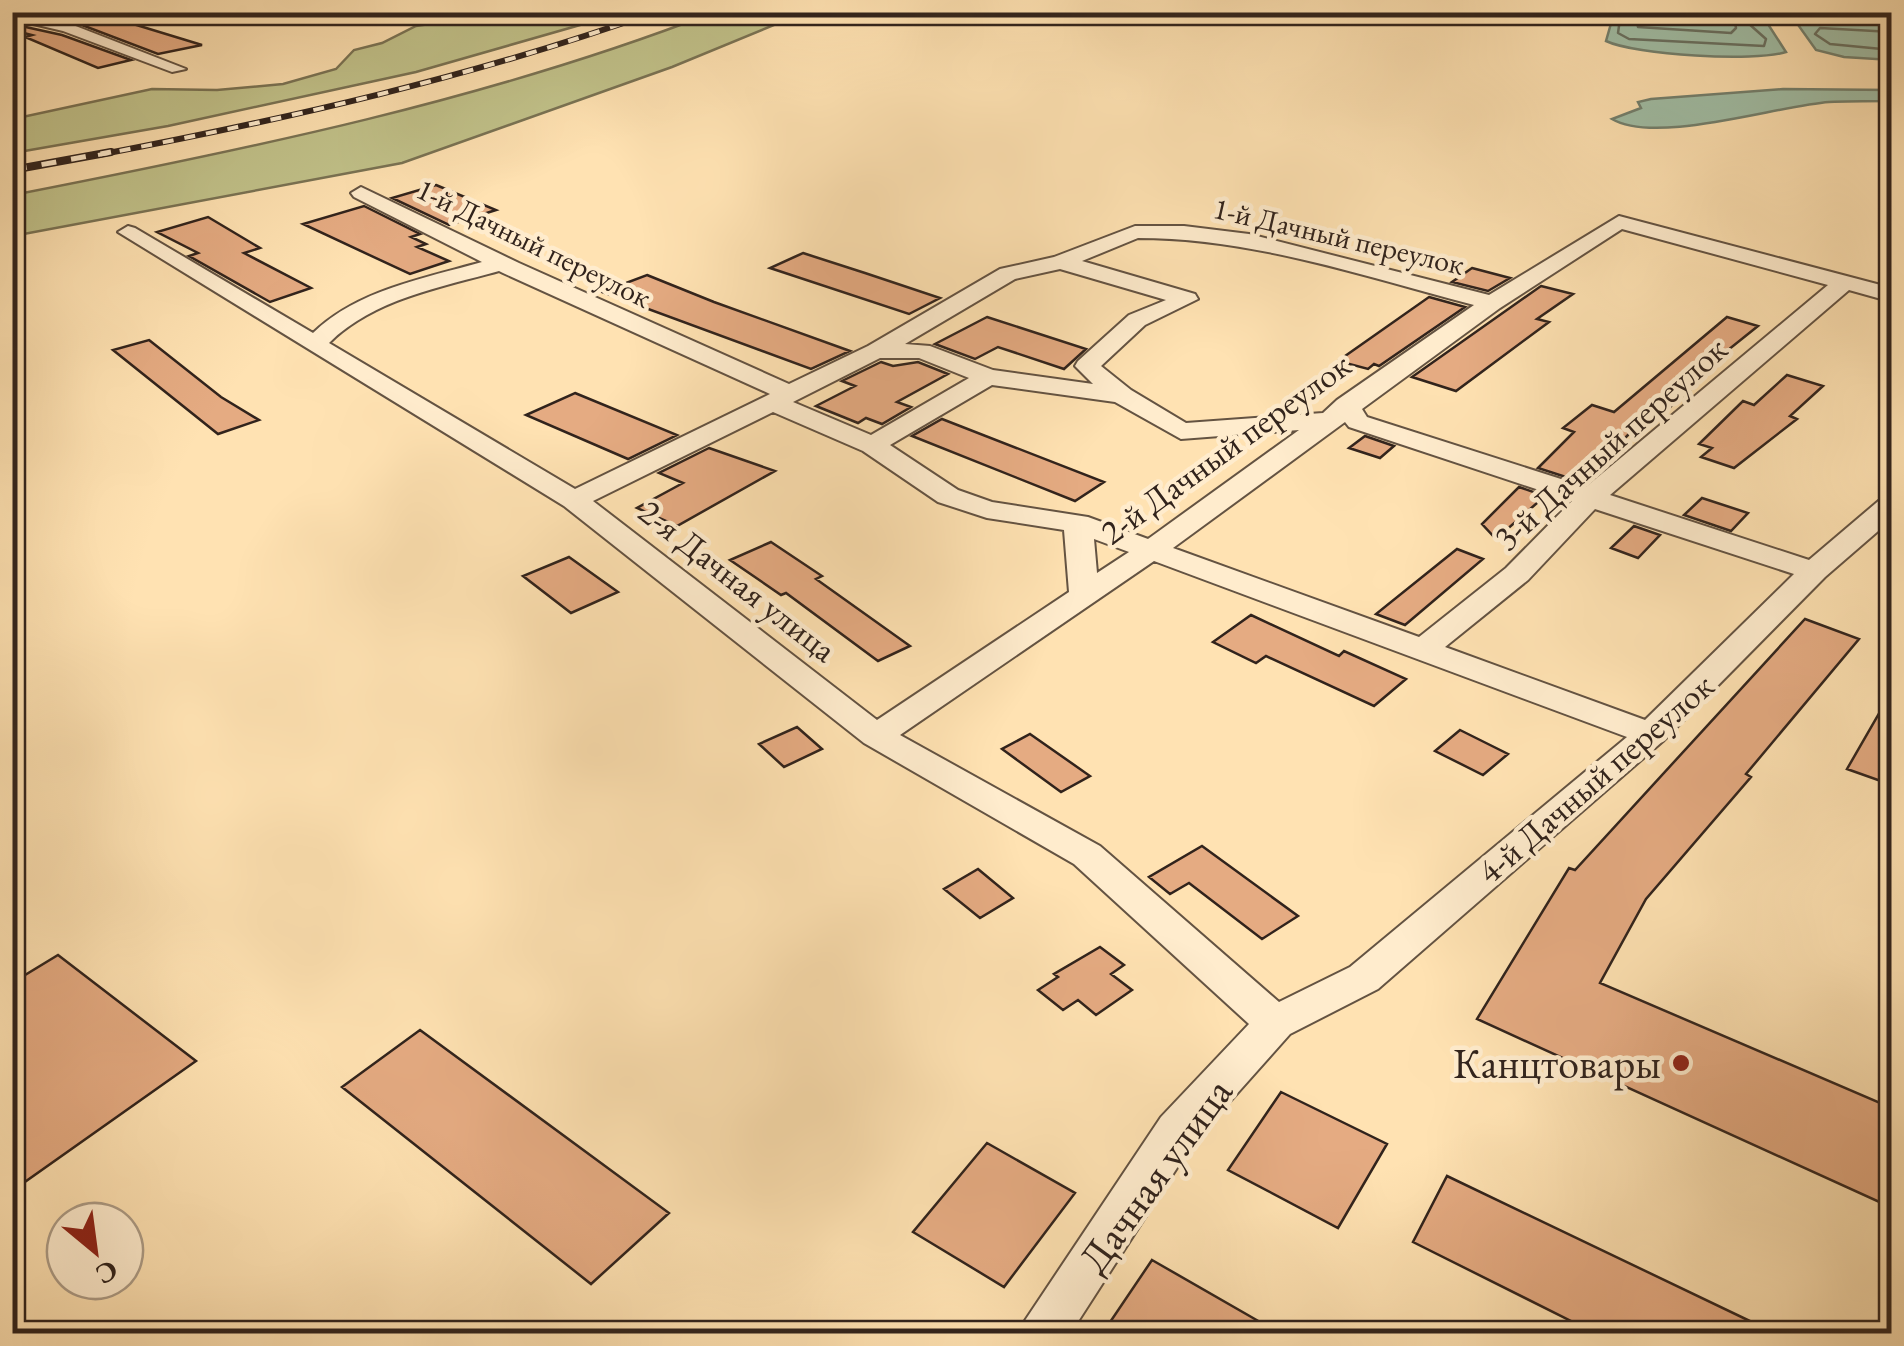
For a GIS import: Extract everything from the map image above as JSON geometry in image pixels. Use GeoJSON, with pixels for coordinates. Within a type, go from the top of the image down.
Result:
{"type":"FeatureCollection","features":[{"type":"Feature","properties":{"kind":"street"},"geometry":{"type":"LineString","coordinates":[[12,14],[68,28],[178,69]]}},
{"type":"Feature","properties":{"kind":"street","name":"1-й Дачный переулок"},"geometry":{"type":"LineString","coordinates":[[361,192],[782,398]]}},
{"type":"Feature","properties":{"kind":"street","name":"2-й Дачный переулок"},"geometry":{"type":"LineString","coordinates":[[876,736],[1343,416],[1492,302],[1619,222],[1844,283]]}},
{"type":"Feature","properties":{"kind":"street","name":"2-я Дачная улица"},"geometry":{"type":"LineString","coordinates":[[128,232],[574,500],[876,736],[1087,855],[1275,1023]]}},
{"type":"Feature","properties":{"kind":"street","name":"1-й Дачный переулок"},"geometry":{"type":"LineString","coordinates":[[574,500],[876,351],[1008,274],[1061,262],[1135,232],[1184,232],[1250,240],[1492,302]]}},
{"type":"Feature","properties":{"kind":"street"},"geometry":{"type":"LineString","coordinates":[[1061,262],[1187,298],[1137,320],[1087,366],[1122,395],[1181,431],[1343,416],[1814,571]]}},
{"type":"Feature","properties":{"kind":"street"},"geometry":{"type":"LineString","coordinates":[[314,344],[326,331],[364,310],[414,289],[502,263]]}},
{"type":"Feature","properties":{"kind":"street"},"geometry":{"type":"LineString","coordinates":[[1844,283],[1892,295]]}},
{"type":"Feature","properties":{"kind":"street","name":"3-й Дачный переулок"},"geometry":{"type":"LineString","coordinates":[[1420,652],[1517,574],[1590,498],[1844,283]]}},
{"type":"Feature","properties":{"kind":"street"},"geometry":{"type":"LineString","coordinates":[[876,351],[922,352],[988,377],[1122,395]]}},
{"type":"Feature","properties":{"kind":"street"},"geometry":{"type":"LineString","coordinates":[[872,445],[988,377]]}},
{"type":"Feature","properties":{"kind":"street"},"geometry":{"type":"LineString","coordinates":[[782,398],[872,445],[948,496],[987,510],[1078,523],[1420,652],[1652,734]]}},
{"type":"Feature","properties":{"kind":"street","name":"4-й Дачный переулок"},"geometry":{"type":"LineString","coordinates":[[1275,1023],[1364,978],[1652,734],[1814,571],[1892,504]]}},
{"type":"Feature","properties":{"kind":"street"},"geometry":{"type":"LineString","coordinates":[[1078,523],[1084,595]]}},
{"type":"Feature","properties":{"kind":"street","name":"Дачная улица"},"geometry":{"type":"LineString","coordinates":[[1042,1334],[1177,1130],[1275,1023]]}},
{"type":"Feature","properties":{"kind":"green space"},"geometry":{"type":"Polygon","coordinates":[[[622,13],[416,72],[168,126],[13,153],[13,119],[152,89],[217,90],[283,84],[336,69],[354,50],[382,43],[416,26],[499,14],[622,13]]]}},
{"type":"Feature","properties":{"kind":"green space"},"geometry":{"type":"Polygon","coordinates":[[[712,13],[803,13],[672,67],[402,163],[13,236],[13,195],[279,140],[454,97],[627,44],[712,13]]]}},
{"type":"Feature","properties":{"kind":"water"},"geometry":{"type":"Polygon","coordinates":[[[1614,13],[1756,17],[1766,21],[1786,52],[1723,57],[1621,46],[1606,41],[1614,13]]]}},
{"type":"Feature","properties":{"kind":"water"},"geometry":{"type":"Polygon","coordinates":[[[1818,18],[1891,23],[1891,60],[1844,57],[1816,50],[1796,22],[1818,18]]]}},
{"type":"Feature","properties":{"kind":"water"},"geometry":{"type":"Polygon","coordinates":[[[1783,89],[1891,90],[1891,101],[1829,102],[1717,122],[1657,128],[1612,119],[1641,108],[1638,102],[1651,99],[1783,89]]]}},
{"type":"Feature","properties":{"kind":"building"},"geometry":{"type":"Polygon","coordinates":[[[61,12],[107,16],[202,45],[158,54],[74,22],[47,16],[61,12]]]}},
{"type":"Feature","properties":{"kind":"building"},"geometry":{"type":"Polygon","coordinates":[[[12,24],[62,35],[131,60],[98,68],[25,37],[32,35],[12,30],[12,24]]]}},
{"type":"Feature","properties":{"kind":"building"},"geometry":{"type":"Polygon","coordinates":[[[436,185],[496,210],[449,225],[392,198],[436,185]]]}},
{"type":"Feature","properties":{"kind":"building"},"geometry":{"type":"Polygon","coordinates":[[[364,206],[420,234],[411,237],[426,244],[417,247],[449,261],[410,274],[303,224],[364,206]]]}},
{"type":"Feature","properties":{"kind":"building"},"geometry":{"type":"Polygon","coordinates":[[[208,217],[260,248],[244,253],[311,288],[270,302],[189,256],[198,253],[157,232],[208,217]]]}},
{"type":"Feature","properties":{"kind":"building"},"geometry":{"type":"Polygon","coordinates":[[[803,253],[940,298],[909,314],[770,268],[803,253]]]}},
{"type":"Feature","properties":{"kind":"building"},"geometry":{"type":"Polygon","coordinates":[[[1472,268],[1510,278],[1488,291],[1452,282],[1472,268]]]}},
{"type":"Feature","properties":{"kind":"building"},"geometry":{"type":"Polygon","coordinates":[[[647,275],[850,351],[811,369],[602,292],[647,275]]]}},
{"type":"Feature","properties":{"kind":"building"},"geometry":{"type":"Polygon","coordinates":[[[1541,286],[1573,294],[1537,319],[1549,322],[1456,391],[1412,377],[1541,286]]]}},
{"type":"Feature","properties":{"kind":"building"},"geometry":{"type":"Polygon","coordinates":[[[1429,297],[1465,307],[1379,366],[1374,364],[1368,369],[1338,361],[1429,297]]]}},
{"type":"Feature","properties":{"kind":"building"},"geometry":{"type":"Polygon","coordinates":[[[987,317],[1086,349],[1064,369],[998,347],[975,359],[935,344],[987,317]]]}},
{"type":"Feature","properties":{"kind":"building"},"geometry":{"type":"Polygon","coordinates":[[[1727,317],[1758,326],[1688,382],[1697,384],[1640,433],[1632,431],[1589,474],[1579,471],[1572,479],[1538,468],[1574,432],[1563,428],[1592,405],[1614,412],[1727,317]]]}},
{"type":"Feature","properties":{"kind":"building"},"geometry":{"type":"Polygon","coordinates":[[[149,340],[221,397],[259,420],[218,434],[113,350],[149,340]]]}},
{"type":"Feature","properties":{"kind":"building"},"geometry":{"type":"Polygon","coordinates":[[[881,362],[893,366],[918,362],[948,374],[897,402],[911,407],[882,424],[866,418],[858,423],[816,406],[855,386],[842,381],[881,362]]]}},
{"type":"Feature","properties":{"kind":"building"},"geometry":{"type":"Polygon","coordinates":[[[1787,375],[1823,386],[1790,416],[1797,419],[1734,468],[1701,457],[1712,448],[1699,444],[1743,401],[1754,405],[1787,375]]]}},
{"type":"Feature","properties":{"kind":"building"},"geometry":{"type":"Polygon","coordinates":[[[575,393],[677,435],[628,459],[526,415],[575,393]]]}},
{"type":"Feature","properties":{"kind":"building"},"geometry":{"type":"Polygon","coordinates":[[[942,419],[1104,482],[1075,501],[912,436],[942,419]]]}},
{"type":"Feature","properties":{"kind":"building"},"geometry":{"type":"Polygon","coordinates":[[[1365,436],[1394,446],[1380,458],[1349,448],[1365,436]]]}},
{"type":"Feature","properties":{"kind":"building"},"geometry":{"type":"Polygon","coordinates":[[[709,448],[775,471],[677,526],[637,508],[683,483],[659,473],[709,448]]]}},
{"type":"Feature","properties":{"kind":"building"},"geometry":{"type":"Polygon","coordinates":[[[1519,487],[1545,496],[1496,539],[1482,524],[1519,487]]]}},
{"type":"Feature","properties":{"kind":"building"},"geometry":{"type":"Polygon","coordinates":[[[1702,498],[1748,513],[1731,531],[1684,515],[1702,498]]]}},
{"type":"Feature","properties":{"kind":"building"},"geometry":{"type":"Polygon","coordinates":[[[1634,526],[1660,535],[1638,558],[1611,548],[1634,526]]]}},
{"type":"Feature","properties":{"kind":"building"},"geometry":{"type":"Polygon","coordinates":[[[771,542],[822,576],[816,579],[910,646],[878,661],[786,593],[781,595],[730,560],[771,542]]]}},
{"type":"Feature","properties":{"kind":"building"},"geometry":{"type":"Polygon","coordinates":[[[1457,549],[1483,559],[1405,625],[1376,614],[1457,549]]]}},
{"type":"Feature","properties":{"kind":"building"},"geometry":{"type":"Polygon","coordinates":[[[569,557],[618,592],[571,613],[523,576],[569,557]]]}},
{"type":"Feature","properties":{"kind":"building"},"geometry":{"type":"Polygon","coordinates":[[[1251,615],[1339,656],[1344,651],[1406,679],[1374,706],[1266,656],[1256,663],[1213,642],[1251,615]]]}},
{"type":"Feature","properties":{"kind":"building","name":"Канцтовары"},"geometry":{"type":"Polygon","coordinates":[[[1805,619],[1859,639],[1746,774],[1751,777],[1646,899],[1600,983],[1892,1108],[1892,1188],[1886,1205],[1477,1019],[1569,868],[1575,870],[1805,619]]]}},
{"type":"Feature","properties":{"kind":"building"},"geometry":{"type":"Polygon","coordinates":[[[1892,691],[1892,785],[1847,769],[1892,691]]]}},
{"type":"Feature","properties":{"kind":"building"},"geometry":{"type":"Polygon","coordinates":[[[797,727],[822,749],[784,767],[759,744],[797,727]]]}},
{"type":"Feature","properties":{"kind":"building"},"geometry":{"type":"Polygon","coordinates":[[[1460,730],[1508,754],[1483,775],[1435,751],[1460,730]]]}},
{"type":"Feature","properties":{"kind":"building"},"geometry":{"type":"Polygon","coordinates":[[[1030,734],[1090,776],[1061,792],[1002,749],[1030,734]]]}},
{"type":"Feature","properties":{"kind":"building"},"geometry":{"type":"Polygon","coordinates":[[[1202,846],[1298,916],[1262,939],[1189,883],[1170,894],[1149,877],[1202,846]]]}},
{"type":"Feature","properties":{"kind":"building"},"geometry":{"type":"Polygon","coordinates":[[[978,869],[1013,898],[980,918],[944,889],[978,869]]]}},
{"type":"Feature","properties":{"kind":"building"},"geometry":{"type":"Polygon","coordinates":[[[1100,947],[1124,965],[1111,974],[1132,990],[1096,1015],[1078,1000],[1063,1010],[1038,990],[1058,977],[1054,974],[1100,947]]]}},
{"type":"Feature","properties":{"kind":"building"},"geometry":{"type":"Polygon","coordinates":[[[58,955],[196,1061],[12,1191],[12,983],[58,955]]]}},
{"type":"Feature","properties":{"kind":"building"},"geometry":{"type":"Polygon","coordinates":[[[420,1030],[669,1213],[591,1284],[342,1087],[420,1030]]]}},
{"type":"Feature","properties":{"kind":"building"},"geometry":{"type":"Polygon","coordinates":[[[1281,1092],[1387,1144],[1338,1228],[1228,1170],[1281,1092]]]}},
{"type":"Feature","properties":{"kind":"building"},"geometry":{"type":"Polygon","coordinates":[[[987,1143],[1075,1193],[1004,1287],[913,1232],[987,1143]]]}},
{"type":"Feature","properties":{"kind":"building"},"geometry":{"type":"Polygon","coordinates":[[[1447,1176],[1777,1334],[1597,1334],[1413,1242],[1447,1176]]]}},
{"type":"Feature","properties":{"kind":"building"},"geometry":{"type":"Polygon","coordinates":[[[1152,1260],[1281,1334],[1102,1334],[1152,1260]]]}},
{"type":"Feature","properties":{"kind":"railway"},"geometry":{"type":"LineString","coordinates":[[98,155],[379,94],[518,57],[655,12]]}},
{"type":"Feature","properties":{"kind":"railway"},"geometry":{"type":"LineString","coordinates":[[12,170],[111,152]]}},
{"type":"Feature","properties":{"kind":"place","name":"Канцтовары"},"geometry":{"type":"Point","coordinates":[1681,1063]}}]}
